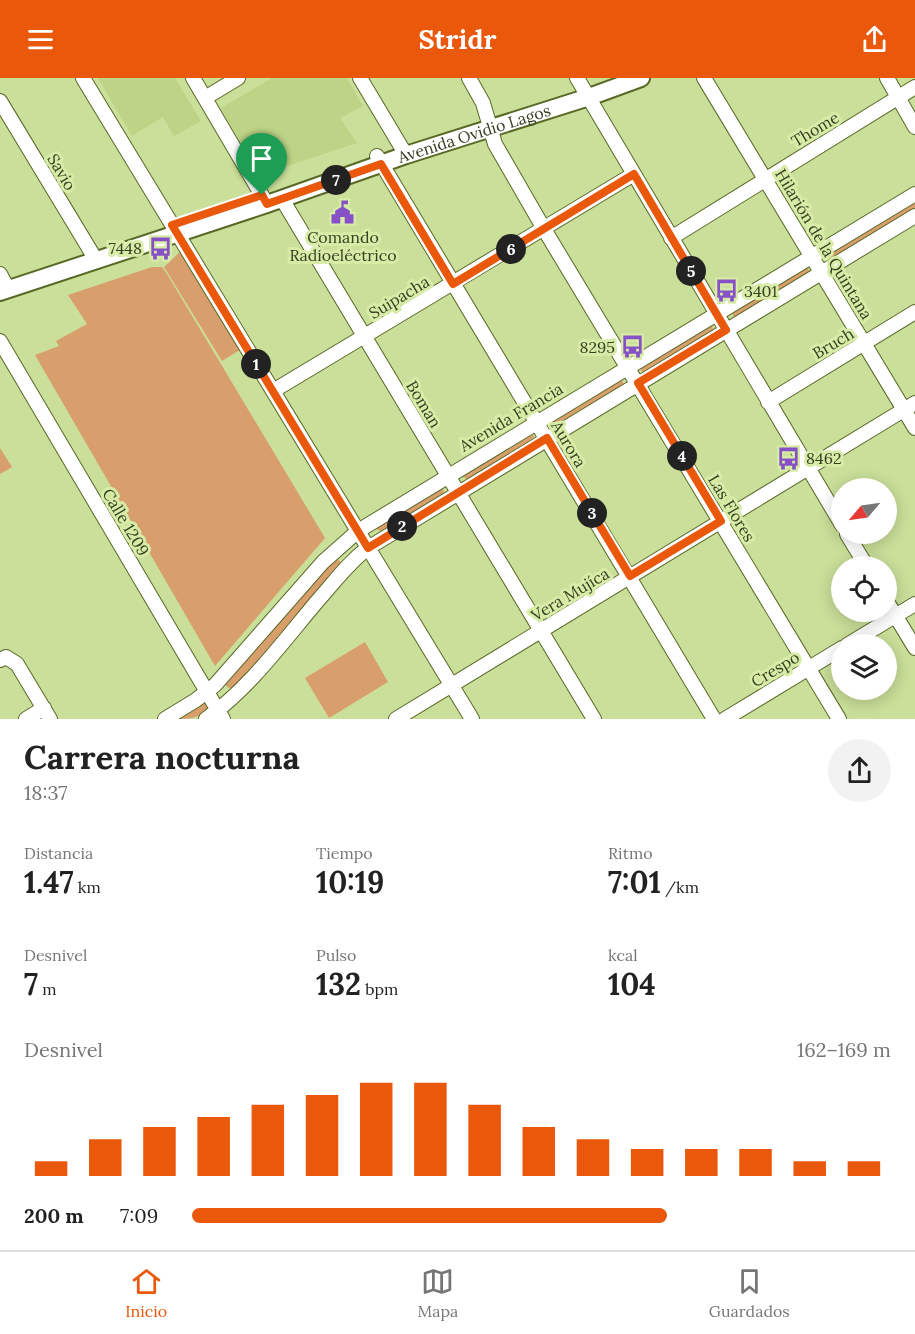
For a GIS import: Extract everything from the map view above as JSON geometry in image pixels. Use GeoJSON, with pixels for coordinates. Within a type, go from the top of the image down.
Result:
{"type":"FeatureCollection","features":[{"type":"Feature","properties":{"kind":"main road","name":"Avenida Ovidio Lagos"},"geometry":{"type":"LineString","coordinates":[[2,284],[270,199],[490,123],[609,78]]}},
{"type":"Feature","properties":{"kind":"main road","name":"Avenida Ovidio Lagos"},"geometry":{"type":"LineString","coordinates":[[583,88],[641,78]]}},
{"type":"Feature","properties":{"kind":"street"},"geometry":{"type":"LineString","coordinates":[[84,78],[472,719]]}},
{"type":"Feature","properties":{"kind":"street","name":"Boman"},"geometry":{"type":"LineString","coordinates":[[193,78],[270,199],[365,337],[594,719]]}},
{"type":"Feature","properties":{"kind":"street"},"geometry":{"type":"LineString","coordinates":[[205,98],[238,78]]}},
{"type":"Feature","properties":{"kind":"street"},"geometry":{"type":"LineString","coordinates":[[360,78],[404,151]]}},
{"type":"Feature","properties":{"kind":"street","name":"Las Flores"},"geometry":{"type":"LineString","coordinates":[[469,78],[483,103],[495,144],[543,229],[839,719]]}},
{"type":"Feature","properties":{"kind":"street","name":"Hilarión de la Quintana"},"geometry":{"type":"LineString","coordinates":[[704,78],[865,344],[909,406],[915,428]]}},
{"type":"Feature","properties":{"kind":"street"},"geometry":{"type":"LineString","coordinates":[[887,78],[915,127]]}},
{"type":"Feature","properties":{"kind":"street","name":"Thome"},"geometry":{"type":"LineString","coordinates":[[671,238],[915,87]]}},
{"type":"Feature","properties":{"kind":"street"},"geometry":{"type":"LineString","coordinates":[[583,88],[831,507]]}},
{"type":"Feature","properties":{"kind":"street","name":"Savio"},"geometry":{"type":"LineString","coordinates":[[0,101],[93,256]]}},
{"type":"Feature","properties":{"kind":"street","name":"Aurora"},"geometry":{"type":"LineString","coordinates":[[379,160],[714,719]]}},
{"type":"Feature","properties":{"kind":"street","name":"Suipacha"},"geometry":{"type":"LineString","coordinates":[[273,391],[634,174]]}},
{"type":"Feature","properties":{"kind":"street","name":"Avenida Francia"},"geometry":{"type":"LineString","coordinates":[[165,719],[207,692],[323,562],[358,531],[915,194]]}},
{"type":"Feature","properties":{"kind":"street"},"geometry":{"type":"LineString","coordinates":[[206,719],[220,715],[348,565],[368,548],[915,216]]}},
{"type":"Feature","properties":{"kind":"street","name":"Bruch"},"geometry":{"type":"LineString","coordinates":[[768,402],[915,312]]}},
{"type":"Feature","properties":{"kind":"street","name":"Calle 1209"},"geometry":{"type":"LineString","coordinates":[[0,341],[220,715]]}},
{"type":"Feature","properties":{"kind":"street","name":"Vera Mujíca"},"geometry":{"type":"LineString","coordinates":[[396,719],[909,406]]}},
{"type":"Feature","properties":{"kind":"street"},"geometry":{"type":"LineString","coordinates":[[897,615],[915,604]]}},
{"type":"Feature","properties":{"kind":"street"},"geometry":{"type":"LineString","coordinates":[[897,618],[915,648]]}},
{"type":"Feature","properties":{"kind":"street"},"geometry":{"type":"LineString","coordinates":[[866,634],[886,622]]}},
{"type":"Feature","properties":{"kind":"street","name":"Crespo"},"geometry":{"type":"LineString","coordinates":[[725,719],[831,655]]}},
{"type":"Feature","properties":{"kind":"street"},"geometry":{"type":"LineString","coordinates":[[0,660],[6,657],[17,664],[47,714],[26,719]]}},
{"type":"Feature","properties":{"kind":"shaded area"},"geometry":{"type":"Polygon","coordinates":[[[98,78],[175,78],[201,121],[174,136],[163,117],[132,136],[98,78]]]}},
{"type":"Feature","properties":{"kind":"shaded area"},"geometry":{"type":"Polygon","coordinates":[[[272,78],[347,78],[363,106],[340,118],[357,143],[260,175],[221,108],[272,78]]]}},
{"type":"Feature","properties":{"kind":"shaded area"},"geometry":{"type":"Polygon","coordinates":[[[915,199],[915,213],[832,260],[829,259],[828,253],[915,199]]]}},
{"type":"Feature","properties":{"kind":"shaded area"},"geometry":{"type":"Polygon","coordinates":[[[180,252],[186,254],[243,348],[222,361],[164,267],[180,252]]]}},
{"type":"Feature","properties":{"kind":"shaded area"},"geometry":{"type":"Polygon","coordinates":[[[803,266],[808,268],[810,273],[736,317],[733,316],[732,310],[803,266]]]}},
{"type":"Feature","properties":{"kind":"shaded area"},"geometry":{"type":"Polygon","coordinates":[[[152,267],[162,267],[167,274],[325,538],[215,666],[35,355],[59,346],[56,341],[87,324],[68,295],[152,267]]]}},
{"type":"Feature","properties":{"kind":"shaded area"},"geometry":{"type":"Polygon","coordinates":[[[707,324],[712,326],[714,331],[645,373],[642,372],[640,366],[707,324]]]}},
{"type":"Feature","properties":{"kind":"shaded area"},"geometry":{"type":"Polygon","coordinates":[[[617,378],[622,380],[624,385],[555,426],[551,422],[617,378]]]}},
{"type":"Feature","properties":{"kind":"shaded area"},"geometry":{"type":"Polygon","coordinates":[[[530,433],[534,436],[533,441],[469,480],[461,476],[530,433]]]}},
{"type":"Feature","properties":{"kind":"shaded area"},"geometry":{"type":"Polygon","coordinates":[[[0,448],[12,467],[0,474],[0,448]]]}},
{"type":"Feature","properties":{"kind":"shaded area"},"geometry":{"type":"Polygon","coordinates":[[[439,486],[443,488],[444,495],[384,532],[376,528],[439,486]]]}},
{"type":"Feature","properties":{"kind":"shaded area"},"geometry":{"type":"Polygon","coordinates":[[[334,558],[340,561],[341,565],[234,689],[227,687],[225,683],[334,558]]]}},
{"type":"Feature","properties":{"kind":"shaded area"},"geometry":{"type":"Polygon","coordinates":[[[365,642],[388,682],[329,718],[305,678],[365,642]]]}},
{"type":"Feature","properties":{"kind":"shaded area"},"geometry":{"type":"Polygon","coordinates":[[[206,701],[210,708],[206,712],[198,716],[172,719],[206,701]]]}},
{"type":"Feature","properties":{"kind":"place","name":"Comando Radioeléctrico"},"geometry":{"type":"Point","coordinates":[343,212]}},
{"type":"Feature","properties":{"kind":"place","name":"7448"},"geometry":{"type":"Point","coordinates":[160,248]}},
{"type":"Feature","properties":{"kind":"place","name":"3401"},"geometry":{"type":"Point","coordinates":[726,291]}},
{"type":"Feature","properties":{"kind":"place","name":"8295"},"geometry":{"type":"Point","coordinates":[633,347]}},
{"type":"Feature","properties":{"kind":"place","name":"8462"},"geometry":{"type":"Point","coordinates":[788,458]}},
{"type":"Feature","properties":{"kind":"route"},"geometry":{"type":"LineString","coordinates":[[381,164],[453,284],[634,174],[726,330],[638,383],[721,521],[630,576],[547,438],[368,548],[172,225],[262,195],[267,204],[381,164]]}}]}
